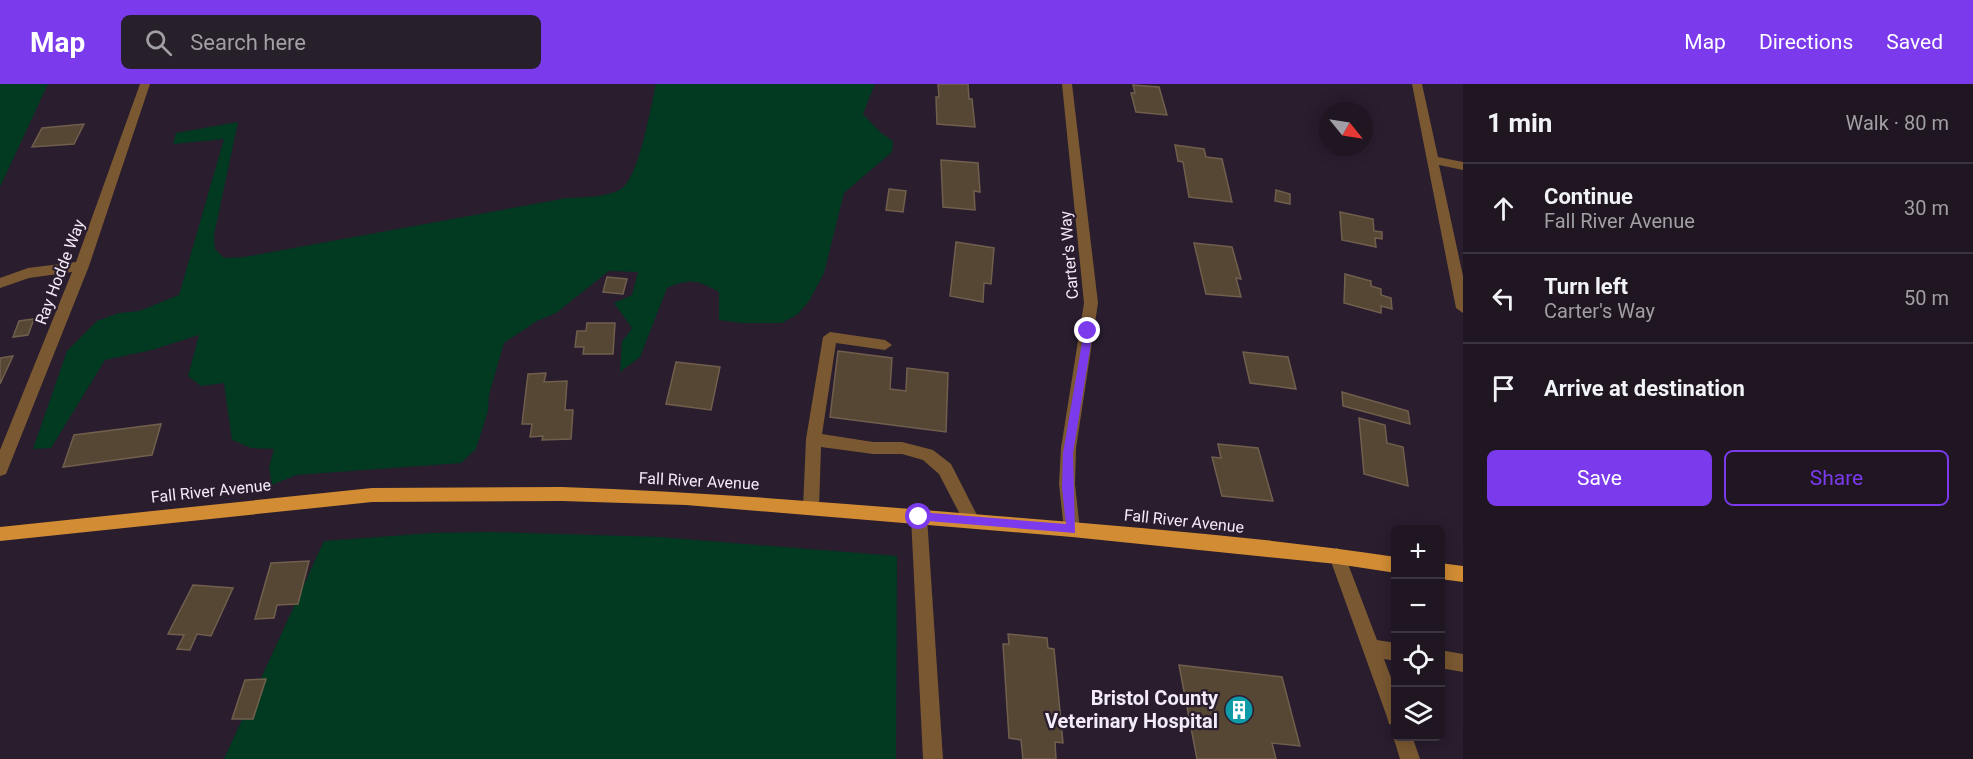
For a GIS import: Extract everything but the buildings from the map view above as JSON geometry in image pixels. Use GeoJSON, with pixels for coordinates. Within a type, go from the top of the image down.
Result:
{"type":"FeatureCollection","features":[{"type":"Feature","properties":{"kind":"main road","name":"Fall River Avenue"},"geometry":{"type":"LineString","coordinates":[[0,534],[372,495],[573,494],[686,498],[972,521],[1337,556],[1391,564]]}},
{"type":"Feature","properties":{"kind":"main road"},"geometry":{"type":"LineString","coordinates":[[1445,572],[1463,574]]}},
{"type":"Feature","properties":{"kind":"street","name":"Ray Hodde Way"},"geometry":{"type":"LineString","coordinates":[[0,468],[82,266],[145,84]]}},
{"type":"Feature","properties":{"kind":"street","name":"Carter's Way"},"geometry":{"type":"LineString","coordinates":[[1067,84],[1090,303],[1088,331],[1068,453],[1067,488],[1072,530]]}},
{"type":"Feature","properties":{"kind":"street"},"geometry":{"type":"LineString","coordinates":[[1417,84],[1463,308]]}},
{"type":"Feature","properties":{"kind":"street"},"geometry":{"type":"LineString","coordinates":[[1434,160],[1463,166]]}},
{"type":"Feature","properties":{"kind":"street"},"geometry":{"type":"LineString","coordinates":[[0,283],[28,273],[82,266]]}},
{"type":"Feature","properties":{"kind":"street"},"geometry":{"type":"LineString","coordinates":[[811,508],[814,440],[830,337],[885,345]]}},
{"type":"Feature","properties":{"kind":"street"},"geometry":{"type":"LineString","coordinates":[[814,440],[873,448],[902,448],[928,455],[945,469],[972,521]]}},
{"type":"Feature","properties":{"kind":"street"},"geometry":{"type":"LineString","coordinates":[[919,517],[933,759]]}},
{"type":"Feature","properties":{"kind":"street"},"geometry":{"type":"LineString","coordinates":[[1337,556],[1391,706]]}},
{"type":"Feature","properties":{"kind":"street"},"geometry":{"type":"LineString","coordinates":[[1371,648],[1391,651]]}},
{"type":"Feature","properties":{"kind":"street"},"geometry":{"type":"LineString","coordinates":[[1445,660],[1463,663]]}},
{"type":"Feature","properties":{"kind":"street"},"geometry":{"type":"LineString","coordinates":[[1404,741],[1410,759]]}},
{"type":"Feature","properties":{"kind":"green space"},"geometry":{"type":"Polygon","coordinates":[[[0,84],[48,84],[0,187],[0,84]]]}},
{"type":"Feature","properties":{"kind":"green space"},"geometry":{"type":"Polygon","coordinates":[[[656,84],[875,84],[863,114],[881,133],[893,141],[892,152],[844,193],[824,273],[809,301],[798,314],[782,323],[742,323],[719,320],[719,292],[694,282],[675,285],[667,288],[640,357],[620,372],[622,342],[632,328],[614,303],[632,295],[638,272],[609,271],[556,313],[537,321],[504,343],[489,395],[488,411],[476,449],[461,463],[296,475],[272,485],[269,467],[274,449],[251,448],[232,440],[224,383],[201,386],[188,376],[199,335],[152,350],[105,360],[51,448],[33,449],[67,351],[97,321],[119,313],[139,311],[179,295],[224,139],[173,144],[176,133],[238,122],[214,235],[215,249],[224,258],[245,257],[567,198],[615,192],[627,182],[639,157],[656,84]]]}},
{"type":"Feature","properties":{"kind":"green space"},"geometry":{"type":"Polygon","coordinates":[[[489,532],[659,537],[897,556],[896,759],[224,759],[324,541],[432,533],[489,532]]]}},
{"type":"Feature","properties":{"kind":"place","name":"Bristol County Veterinary Hospital"},"geometry":{"type":"Point","coordinates":[1239,710]}},
{"type":"Feature","properties":{"kind":"route"},"geometry":{"type":"LineString","coordinates":[[919,517],[1072,530],[1067,488],[1068,453],[1088,331]]}}]}
